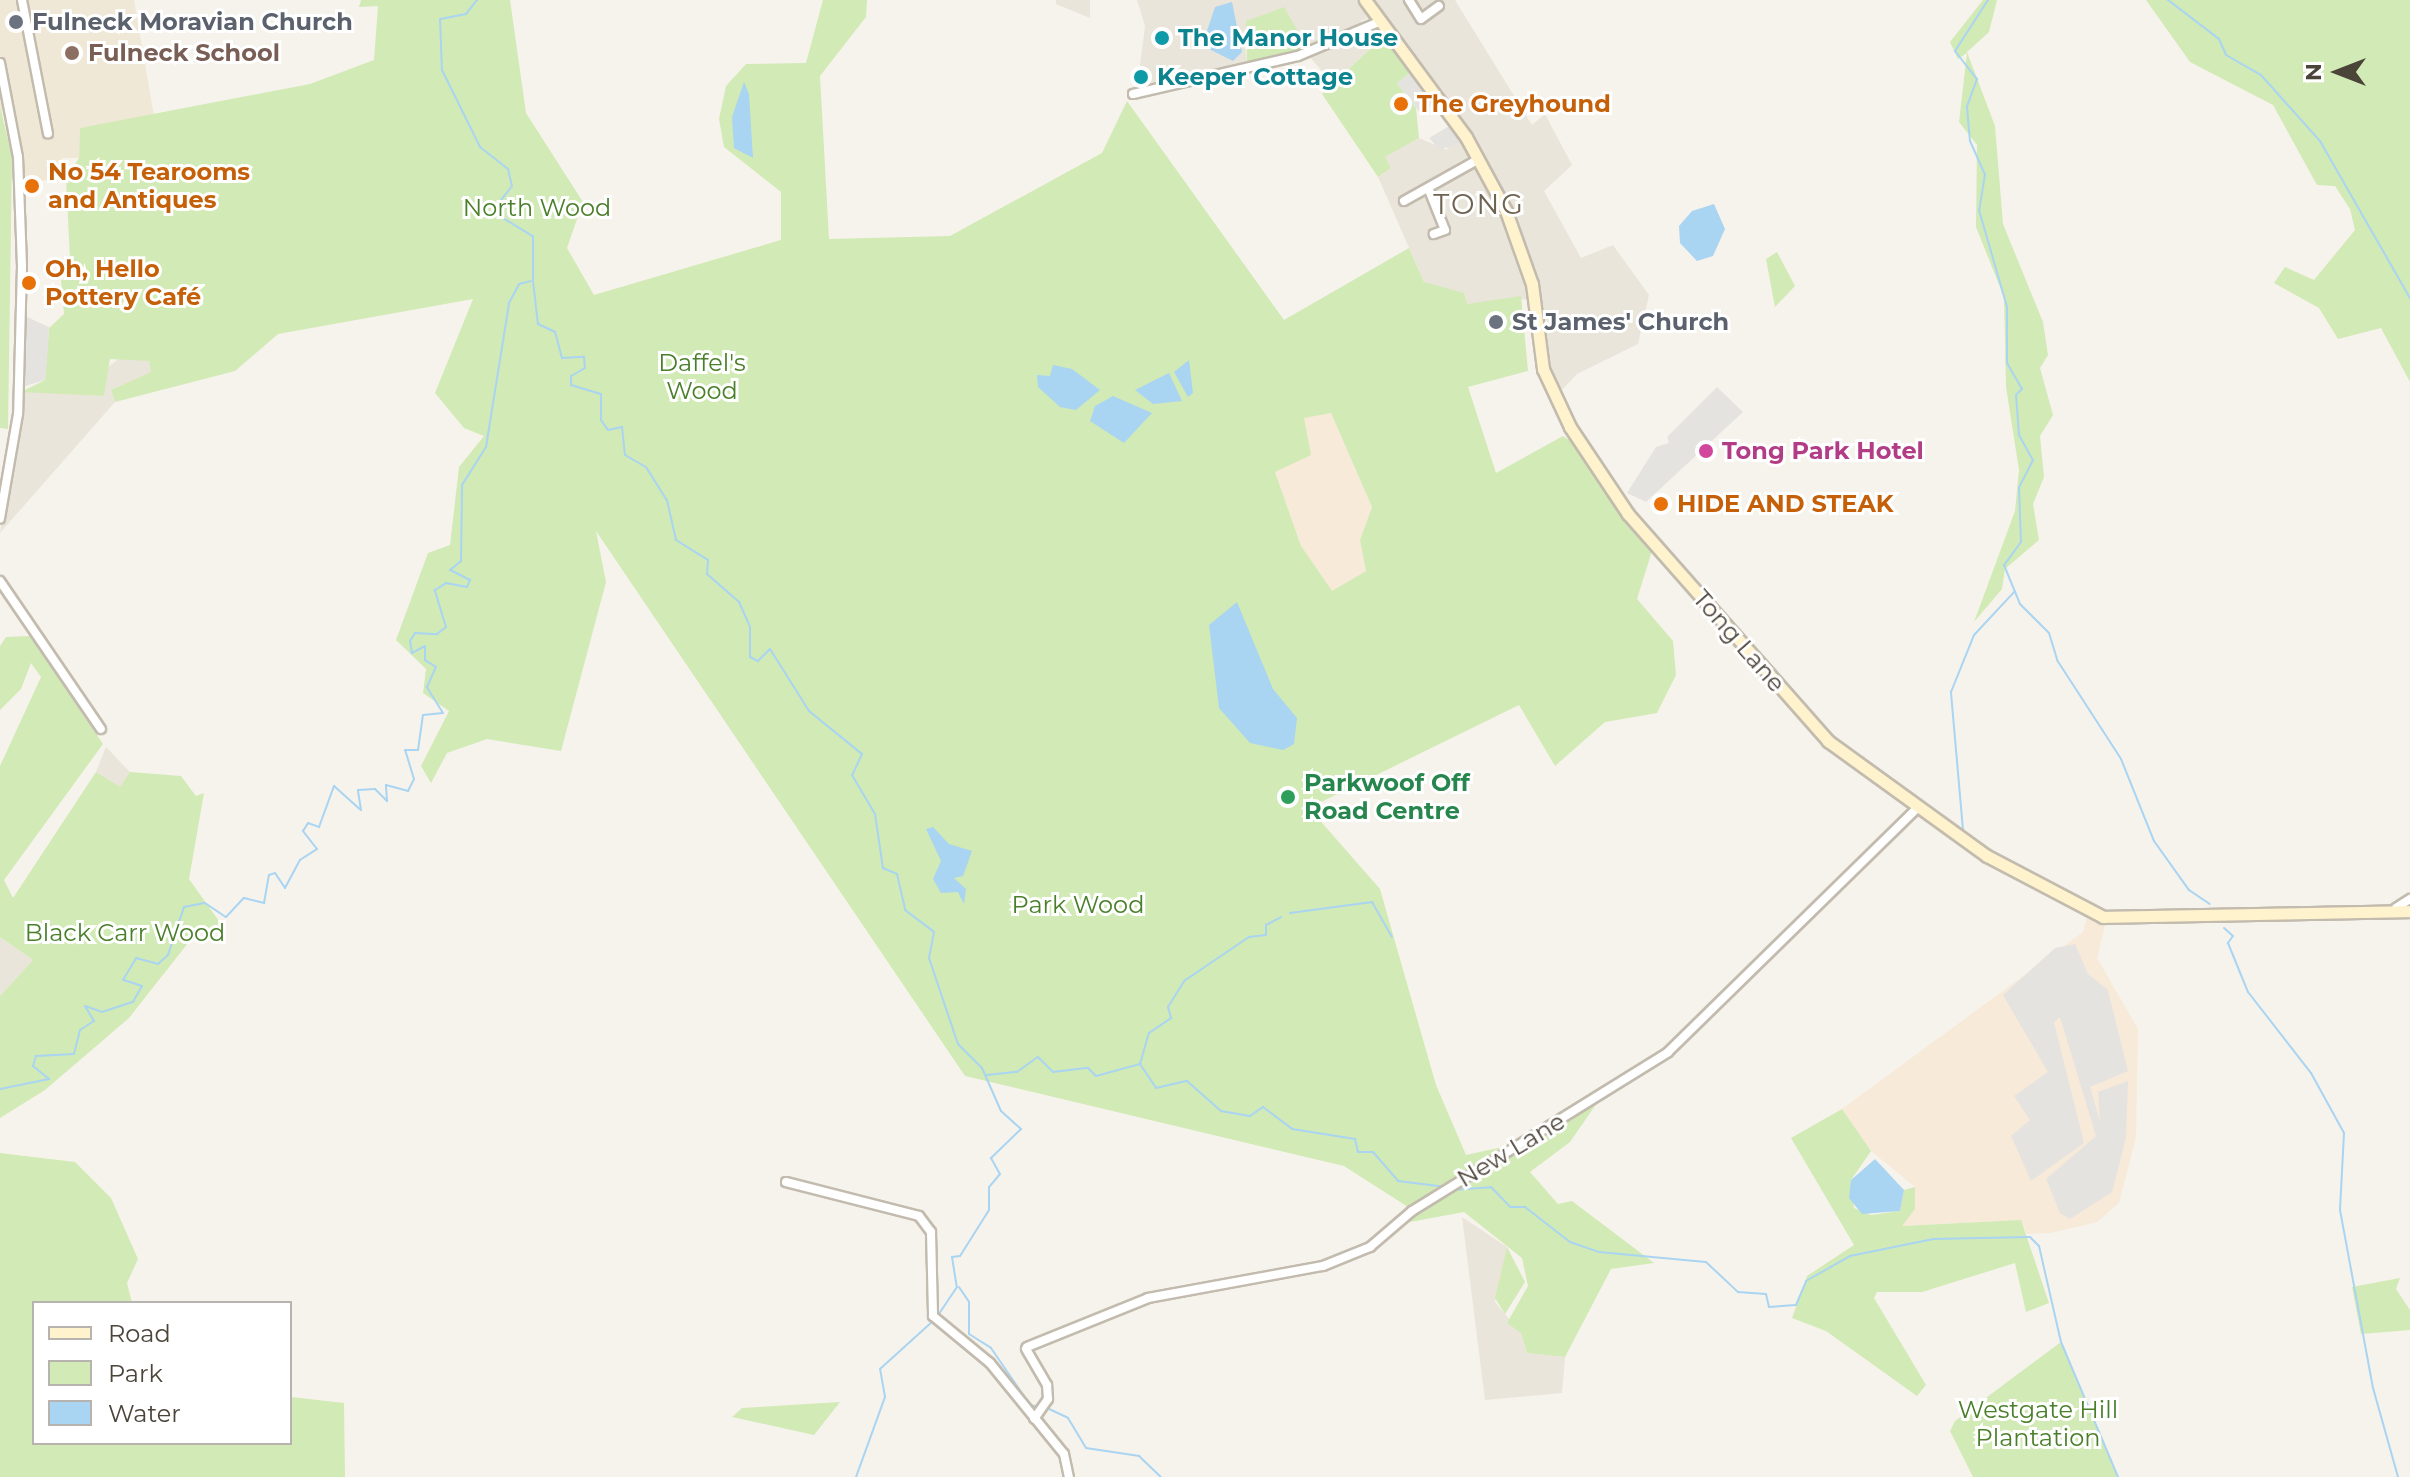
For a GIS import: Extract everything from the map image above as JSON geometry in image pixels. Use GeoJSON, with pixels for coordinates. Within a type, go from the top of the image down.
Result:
{"type":"FeatureCollection","features":[{"type":"Feature","properties":{"kind":"street"},"geometry":{"type":"LineString","coordinates":[[22,0],[48,134]]}},
{"type":"Feature","properties":{"kind":"street"},"geometry":{"type":"LineString","coordinates":[[1409,0],[1421,19],[1439,6]]}},
{"type":"Feature","properties":{"kind":"street","name":"Tong Lane"},"geometry":{"type":"LineString","coordinates":[[1371,2],[1379,22],[1479,159],[1524,255],[1550,386],[1628,514],[1811,725],[1917,808],[1987,856],[2103,917],[2270,918],[2396,908],[2410,911]]}},
{"type":"Feature","properties":{"kind":"street"},"geometry":{"type":"LineString","coordinates":[[1133,94],[1274,61],[1379,22]]}},
{"type":"Feature","properties":{"kind":"street"},"geometry":{"type":"LineString","coordinates":[[0,63],[18,157],[19,393],[0,518]]}},
{"type":"Feature","properties":{"kind":"street"},"geometry":{"type":"LineString","coordinates":[[1404,201],[1429,190],[1479,159]]}},
{"type":"Feature","properties":{"kind":"street"},"geometry":{"type":"LineString","coordinates":[[1429,190],[1445,230],[1434,234]]}},
{"type":"Feature","properties":{"kind":"street"},"geometry":{"type":"LineString","coordinates":[[0,581],[101,729]]}},
{"type":"Feature","properties":{"kind":"street","name":"New Lane"},"geometry":{"type":"LineString","coordinates":[[1034,1419],[1048,1399],[1047,1385],[1027,1348],[1148,1298],[1340,1262],[1384,1238],[1449,1188],[1668,1052],[1917,808]]}},
{"type":"Feature","properties":{"kind":"street","name":"Tong Lane"},"geometry":{"type":"LineString","coordinates":[[2396,908],[2410,899]]}},
{"type":"Feature","properties":{"kind":"street"},"geometry":{"type":"LineString","coordinates":[[786,1182],[919,1216],[931,1232],[936,1318],[990,1363],[1064,1454],[1069,1477]]}},
{"type":"Feature","properties":{"kind":"shaded area","name":"Fulneck School"},"geometry":{"type":"Polygon","coordinates":[[[0,0],[134,0],[154,116],[80,128],[79,158],[62,158],[61,179],[26,182],[0,106],[0,0]]]}},
{"type":"Feature","properties":{"kind":"shaded area"},"geometry":{"type":"Polygon","coordinates":[[[1056,0],[1090,0],[1090,18],[1056,4],[1056,0]]]}},
{"type":"Feature","properties":{"kind":"shaded area"},"geometry":{"type":"Polygon","coordinates":[[[1137,0],[1455,0],[1532,125],[1545,114],[1572,165],[1544,191],[1581,258],[1613,245],[1649,295],[1638,344],[1577,374],[1561,391],[1552,372],[1539,376],[1536,369],[1529,299],[1467,304],[1424,282],[1378,177],[1391,168],[1384,157],[1419,138],[1447,150],[1451,125],[1368,18],[1361,21],[1373,46],[1333,84],[1273,14],[1244,34],[1247,63],[1137,88],[1145,26],[1137,0]]]}},
{"type":"Feature","properties":{"kind":"shaded area"},"geometry":{"type":"Polygon","coordinates":[[[1411,72],[1434,103],[1421,114],[1397,83],[1411,72]]]}},
{"type":"Feature","properties":{"kind":"shaded area"},"geometry":{"type":"Polygon","coordinates":[[[1451,125],[1463,141],[1440,150],[1429,138],[1451,125]]]}},
{"type":"Feature","properties":{"kind":"shaded area"},"geometry":{"type":"Polygon","coordinates":[[[25,316],[49,327],[45,380],[22,387],[25,316]]]}},
{"type":"Feature","properties":{"kind":"shaded area"},"geometry":{"type":"Polygon","coordinates":[[[125,354],[149,361],[152,372],[111,390],[115,402],[0,533],[17,391],[104,396],[104,370],[125,354]]]}},
{"type":"Feature","properties":{"kind":"shaded area"},"geometry":{"type":"Polygon","coordinates":[[[1717,387],[1743,412],[1646,502],[1627,493],[1656,447],[1669,443],[1667,437],[1717,387]]]}},
{"type":"Feature","properties":{"kind":"shaded area"},"geometry":{"type":"Polygon","coordinates":[[[1331,413],[1372,507],[1360,540],[1366,571],[1331,592],[1301,546],[1275,472],[1276,422],[1331,413]]]}},
{"type":"Feature","properties":{"kind":"shaded area"},"geometry":{"type":"Polygon","coordinates":[[[106,747],[130,772],[120,788],[96,772],[106,747]]]}},
{"type":"Feature","properties":{"kind":"shaded area"},"geometry":{"type":"Polygon","coordinates":[[[2087,916],[2105,925],[2097,958],[2138,1029],[2136,1137],[2119,1203],[2097,1222],[2051,1233],[2027,1234],[2020,1220],[1900,1226],[1915,1209],[1915,1187],[1871,1151],[1842,1109],[2083,932],[2087,916]]]}},
{"type":"Feature","properties":{"kind":"shaded area"},"geometry":{"type":"Polygon","coordinates":[[[0,937],[33,960],[0,996],[0,937]]]}},
{"type":"Feature","properties":{"kind":"shaded area"},"geometry":{"type":"Polygon","coordinates":[[[2075,944],[2088,974],[2108,990],[2128,1071],[2090,1087],[2100,1122],[2098,1092],[2128,1081],[2126,1138],[2112,1192],[2070,1219],[2060,1213],[2046,1179],[2096,1136],[2060,1017],[2054,1022],[2084,1143],[2031,1181],[2011,1136],[2030,1120],[2014,1096],[2048,1072],[2003,995],[2055,948],[2075,944]]]}},
{"type":"Feature","properties":{"kind":"shaded area"},"geometry":{"type":"Polygon","coordinates":[[[1462,1217],[1507,1247],[1495,1302],[1521,1333],[1527,1353],[1565,1357],[1562,1393],[1485,1400],[1462,1217]]]}},
{"type":"Feature","properties":{"kind":"green space"},"geometry":{"type":"Polygon","coordinates":[[[361,0],[510,0],[526,113],[583,202],[567,248],[594,295],[781,240],[781,192],[724,147],[719,119],[726,86],[746,64],[806,63],[823,0],[867,0],[866,17],[820,76],[829,239],[950,236],[1102,153],[1127,101],[1284,320],[1409,248],[1424,282],[1464,293],[1467,304],[1521,296],[1528,371],[1468,387],[1496,473],[1563,436],[1578,446],[1652,551],[1637,599],[1673,641],[1676,675],[1657,713],[1605,722],[1555,766],[1519,705],[1309,808],[1380,889],[1436,1085],[1466,1155],[1512,1145],[1516,1150],[1597,1103],[1570,1142],[1530,1172],[1558,1204],[1572,1201],[1654,1263],[1611,1269],[1565,1357],[1527,1353],[1521,1333],[1507,1323],[1528,1286],[1522,1258],[1464,1212],[1410,1222],[1408,1207],[1344,1166],[965,1076],[596,531],[606,582],[561,751],[487,739],[447,753],[431,783],[421,766],[449,711],[423,693],[426,669],[396,640],[428,553],[450,545],[459,467],[484,436],[464,428],[435,393],[473,299],[278,334],[235,371],[115,402],[111,390],[151,372],[149,361],[110,359],[104,396],[21,392],[45,380],[49,328],[64,314],[61,280],[71,279],[66,178],[79,158],[80,128],[310,84],[374,60],[378,6],[359,7],[361,0]],[[1331,413],[1304,418],[1311,455],[1275,472],[1301,546],[1332,591],[1366,571],[1360,540],[1372,507],[1331,413]]]}},
{"type":"Feature","properties":{"kind":"green space"},"geometry":{"type":"Polygon","coordinates":[[[1983,0],[1997,0],[1989,32],[1967,52],[1995,126],[2003,224],[2043,322],[2048,355],[2040,368],[2053,415],[2040,436],[2044,477],[2033,504],[2039,540],[2005,569],[2002,589],[1974,622],[2015,511],[2019,470],[2006,387],[2004,297],[1976,227],[1977,145],[1959,122],[1967,53],[1958,59],[1950,42],[1983,0]]]}},
{"type":"Feature","properties":{"kind":"green space"},"geometry":{"type":"Polygon","coordinates":[[[2146,0],[2410,0],[2410,382],[2381,328],[2338,339],[2319,308],[2274,283],[2285,267],[2314,280],[2355,230],[2350,209],[2335,186],[2317,185],[2273,105],[2190,62],[2146,0]]]}},
{"type":"Feature","properties":{"kind":"green space"},"geometry":{"type":"Polygon","coordinates":[[[1284,7],[1308,49],[1247,63],[1246,21],[1284,7]]]}},
{"type":"Feature","properties":{"kind":"green space"},"geometry":{"type":"Polygon","coordinates":[[[1384,36],[1411,72],[1397,83],[1416,108],[1419,138],[1385,157],[1391,168],[1378,177],[1322,94],[1384,36]]]}},
{"type":"Feature","properties":{"kind":"green space"},"geometry":{"type":"Polygon","coordinates":[[[0,106],[12,157],[8,429],[0,428],[0,106]]]}},
{"type":"Feature","properties":{"kind":"green space"},"geometry":{"type":"Polygon","coordinates":[[[1777,252],[1795,286],[1775,307],[1766,259],[1777,252]]]}},
{"type":"Feature","properties":{"kind":"green space","name":"Black Carr Wood"},"geometry":{"type":"Polygon","coordinates":[[[30,636],[103,744],[4,880],[13,898],[96,772],[120,787],[130,772],[181,776],[196,796],[204,793],[189,879],[224,928],[199,929],[129,1018],[45,1090],[0,1118],[0,996],[33,960],[0,937],[0,766],[41,677],[31,663],[21,689],[0,710],[0,646],[6,637],[30,636]]]}},
{"type":"Feature","properties":{"kind":"green space"},"geometry":{"type":"Polygon","coordinates":[[[1842,1109],[1871,1151],[1851,1180],[1854,1208],[1871,1215],[1900,1211],[1904,1190],[1915,1187],[1915,1209],[1902,1226],[2021,1220],[2049,1303],[2026,1312],[2015,1263],[1922,1292],[1877,1292],[1874,1298],[1926,1385],[1917,1396],[1826,1331],[1792,1318],[1807,1276],[1854,1245],[1791,1138],[1842,1109]]]}},
{"type":"Feature","properties":{"kind":"green space"},"geometry":{"type":"Polygon","coordinates":[[[0,1153],[75,1162],[111,1198],[138,1259],[127,1283],[132,1301],[32,1301],[32,1445],[292,1445],[292,1397],[344,1403],[345,1477],[0,1477],[0,1153]]]}},
{"type":"Feature","properties":{"kind":"green space"},"geometry":{"type":"Polygon","coordinates":[[[1507,1247],[1525,1282],[1505,1314],[1495,1298],[1507,1247]]]}},
{"type":"Feature","properties":{"kind":"green space"},"geometry":{"type":"Polygon","coordinates":[[[2400,1278],[2396,1289],[2410,1310],[2410,1330],[2361,1334],[2352,1287],[2400,1278]]]}},
{"type":"Feature","properties":{"kind":"green space","name":"Westgate Hill Plantation"},"geometry":{"type":"Polygon","coordinates":[[[2061,1342],[2118,1477],[1973,1477],[1950,1431],[1955,1421],[2061,1342]]]}},
{"type":"Feature","properties":{"kind":"green space"},"geometry":{"type":"Polygon","coordinates":[[[840,1402],[814,1435],[732,1417],[742,1408],[840,1402]]]}},
{"type":"Feature","properties":{"kind":"water"},"geometry":{"type":"Polygon","coordinates":[[[1232,2],[1242,52],[1233,61],[1207,48],[1206,34],[1215,7],[1232,2]]]}},
{"type":"Feature","properties":{"kind":"water"},"geometry":{"type":"Polygon","coordinates":[[[744,82],[749,94],[753,158],[734,148],[732,117],[744,82]]]}},
{"type":"Feature","properties":{"kind":"water"},"geometry":{"type":"Polygon","coordinates":[[[1714,204],[1725,229],[1713,256],[1697,261],[1680,243],[1679,226],[1692,211],[1714,204]]]}},
{"type":"Feature","properties":{"kind":"water"},"geometry":{"type":"Polygon","coordinates":[[[1189,360],[1193,393],[1188,397],[1174,372],[1189,360]]]}},
{"type":"Feature","properties":{"kind":"water"},"geometry":{"type":"Polygon","coordinates":[[[1053,365],[1072,369],[1100,390],[1076,410],[1060,407],[1038,387],[1037,375],[1050,376],[1053,365]]]}},
{"type":"Feature","properties":{"kind":"water"},"geometry":{"type":"Polygon","coordinates":[[[1169,373],[1182,401],[1153,404],[1135,390],[1169,373]]]}},
{"type":"Feature","properties":{"kind":"water"},"geometry":{"type":"Polygon","coordinates":[[[1113,396],[1152,413],[1124,443],[1090,421],[1095,406],[1113,396]]]}},
{"type":"Feature","properties":{"kind":"water"},"geometry":{"type":"Polygon","coordinates":[[[1237,602],[1273,689],[1297,718],[1294,744],[1283,750],[1250,743],[1219,708],[1209,625],[1237,602]]]}},
{"type":"Feature","properties":{"kind":"water"},"geometry":{"type":"Polygon","coordinates":[[[933,827],[949,844],[972,851],[963,876],[954,878],[966,889],[964,904],[958,892],[941,893],[933,879],[941,861],[926,829],[933,827]]]}},
{"type":"Feature","properties":{"kind":"water"},"geometry":{"type":"Polygon","coordinates":[[[1875,1159],[1904,1190],[1900,1211],[1862,1214],[1849,1198],[1851,1180],[1875,1159]]]}},
{"type":"Feature","properties":{"kind":"waterway"},"geometry":{"type":"LineString","coordinates":[[477,0],[466,14],[440,19],[442,70],[480,147],[508,169],[512,186],[497,205],[501,217],[533,236],[533,280]]}},
{"type":"Feature","properties":{"kind":"waterway"},"geometry":{"type":"LineString","coordinates":[[1988,0],[1955,51],[1977,79],[1967,107],[1970,141],[1985,174],[1979,210],[2007,307],[2007,363],[2022,389],[2016,395],[2019,435],[2033,460],[2019,488],[2021,542],[2004,565],[2020,604],[2049,633],[2057,660],[2121,759],[2154,841],[2189,890],[2210,904]]}},
{"type":"Feature","properties":{"kind":"waterway"},"geometry":{"type":"LineString","coordinates":[[2168,0],[2219,39],[2226,55],[2261,75],[2320,141],[2410,298]]}},
{"type":"Feature","properties":{"kind":"waterway"},"geometry":{"type":"LineString","coordinates":[[0,1089],[49,1079],[33,1066],[36,1056],[74,1054],[80,1030],[94,1021],[85,1006],[102,1012],[133,1002],[142,986],[123,980],[136,958],[158,964],[168,955],[184,907],[205,903],[226,917],[244,898],[264,903],[269,875],[275,873],[285,888],[300,860],[317,849],[303,831],[308,823],[319,827],[334,786],[361,810],[358,790],[375,789],[387,801],[386,785],[408,791],[414,779],[405,750],[418,750],[423,715],[443,713],[427,687],[436,667],[425,660],[425,646],[412,653],[410,641],[415,633],[437,634],[446,627],[435,590],[446,583],[467,587],[470,580],[450,570],[461,561],[462,485],[486,447],[509,303],[519,284],[531,281]]}},
{"type":"Feature","properties":{"kind":"waterway"},"geometry":{"type":"LineString","coordinates":[[533,281],[538,324],[555,332],[562,358],[584,357],[585,368],[571,376],[571,385],[601,394],[601,420],[608,430],[622,427],[625,455],[646,467],[667,500],[676,540],[708,560],[707,574],[739,602],[750,627],[750,657],[758,661],[770,649],[809,711],[862,754],[852,775],[875,814],[883,868],[897,874],[905,910],[934,932],[929,958],[958,1044],[982,1068],[1001,1111],[1021,1129],[991,1158],[1000,1174],[989,1187],[989,1210],[960,1256],[952,1257],[957,1287],[938,1315]]}},
{"type":"Feature","properties":{"kind":"waterway"},"geometry":{"type":"LineString","coordinates":[[1963,830],[1951,692],[1974,635],[2015,591]]}},
{"type":"Feature","properties":{"kind":"waterway"},"geometry":{"type":"LineString","coordinates":[[1290,913],[1372,902],[1392,937]]}},
{"type":"Feature","properties":{"kind":"waterway"},"geometry":{"type":"LineString","coordinates":[[1140,1064],[1149,1033],[1171,1018],[1168,1007],[1184,981],[1249,937],[1266,935],[1266,925],[1281,917]]}},
{"type":"Feature","properties":{"kind":"waterway"},"geometry":{"type":"LineString","coordinates":[[2224,928],[2233,936],[2228,943],[2248,992],[2311,1073],[2344,1133],[2340,1210],[2373,1388],[2398,1477]]}},
{"type":"Feature","properties":{"kind":"waterway"},"geometry":{"type":"LineString","coordinates":[[987,1075],[1017,1072],[1038,1057],[1053,1072],[1088,1068],[1096,1076],[1140,1064],[1156,1088],[1187,1081],[1221,1111],[1250,1116],[1263,1107],[1292,1129],[1355,1139],[1358,1152],[1373,1152],[1398,1181],[1447,1187]]}},
{"type":"Feature","properties":{"kind":"waterway"},"geometry":{"type":"LineString","coordinates":[[1452,1190],[1491,1187],[1510,1207],[1525,1207],[1570,1242],[1599,1252],[1706,1262],[1738,1292],[1766,1294],[1769,1307],[1796,1305],[1806,1281],[1850,1256],[1933,1239],[2030,1237],[2039,1246],[2061,1342],[2118,1477]]}},
{"type":"Feature","properties":{"kind":"waterway"},"geometry":{"type":"LineString","coordinates":[[959,1287],[969,1302],[969,1334],[991,1348],[1030,1405],[1040,1407]]}},
{"type":"Feature","properties":{"kind":"waterway"},"geometry":{"type":"LineString","coordinates":[[856,1477],[885,1397],[880,1369],[934,1320]]}},
{"type":"Feature","properties":{"kind":"waterway"},"geometry":{"type":"LineString","coordinates":[[1047,1408],[1068,1418],[1086,1448],[1139,1456],[1161,1477]]}},
{"type":"Feature","properties":{"kind":"place","name":"Fulneck Moravian Church"},"geometry":{"type":"Point","coordinates":[16,22]}},
{"type":"Feature","properties":{"kind":"place","name":"The Manor House"},"geometry":{"type":"Point","coordinates":[1162,38]}},
{"type":"Feature","properties":{"kind":"place","name":"Fulneck School"},"geometry":{"type":"Point","coordinates":[72,53]}},
{"type":"Feature","properties":{"kind":"place","name":"Keeper Cottage"},"geometry":{"type":"Point","coordinates":[1141,77]}},
{"type":"Feature","properties":{"kind":"place","name":"The Greyhound"},"geometry":{"type":"Point","coordinates":[1401,104]}},
{"type":"Feature","properties":{"kind":"place","name":"No 54 Tearooms and Antiques"},"geometry":{"type":"Point","coordinates":[32,186]}},
{"type":"Feature","properties":{"kind":"place","name":"Oh, Hello Pottery Café"},"geometry":{"type":"Point","coordinates":[29,283]}},
{"type":"Feature","properties":{"kind":"place","name":"St James' Church"},"geometry":{"type":"Point","coordinates":[1496,322]}},
{"type":"Feature","properties":{"kind":"place","name":"Tong Park Hotel"},"geometry":{"type":"Point","coordinates":[1706,451]}},
{"type":"Feature","properties":{"kind":"place","name":"HIDE AND STEAK"},"geometry":{"type":"Point","coordinates":[1661,504]}},
{"type":"Feature","properties":{"kind":"place","name":"Parkwoof Off Road Centre"},"geometry":{"type":"Point","coordinates":[1288,797]}},
{"type":"Feature","properties":{"kind":"district","name":"TONG"},"geometry":{"type":"Point","coordinates":[1479,204]}},
{"type":"Feature","properties":{"kind":"park label","name":"North Wood"},"geometry":{"type":"Point","coordinates":[537,208]}},
{"type":"Feature","properties":{"kind":"park label","name":"Daffel's Wood"},"geometry":{"type":"Point","coordinates":[702,377]}},
{"type":"Feature","properties":{"kind":"park label","name":"Park Wood"},"geometry":{"type":"Point","coordinates":[1078,905]}}]}
